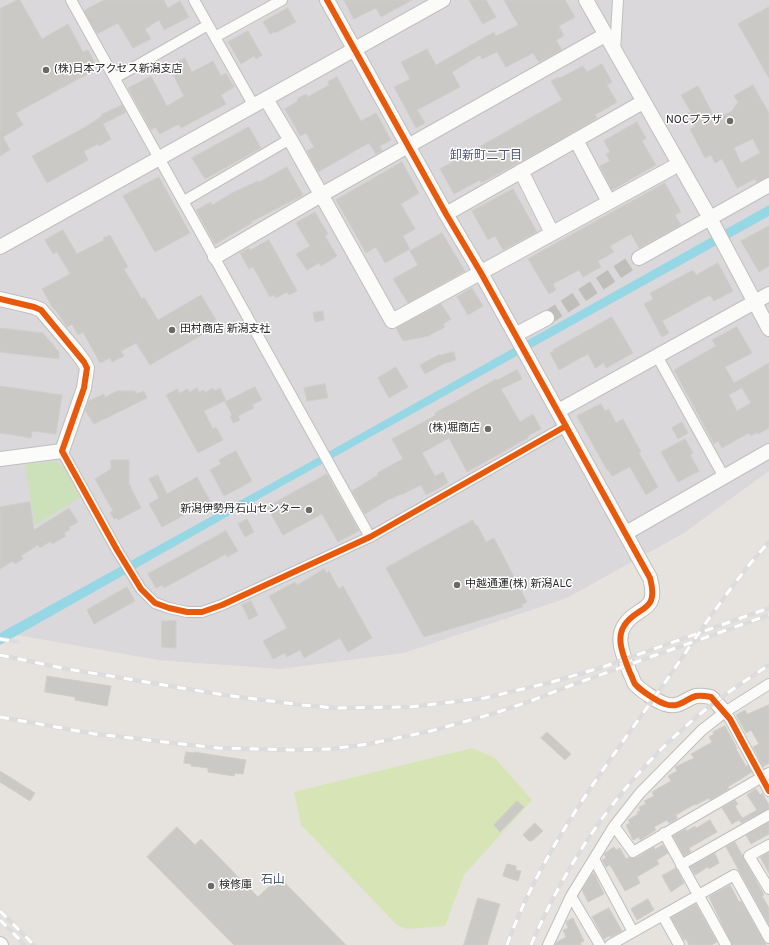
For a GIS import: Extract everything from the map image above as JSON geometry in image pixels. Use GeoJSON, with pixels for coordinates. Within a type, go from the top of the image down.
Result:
{"type":"FeatureCollection","features":[{"type":"Feature","properties":{"kind":"street"},"geometry":{"type":"LineString","coordinates":[[71,0],[370,537]]}},
{"type":"Feature","properties":{"kind":"street"},"geometry":{"type":"LineString","coordinates":[[194,0],[215,37],[260,103],[290,139],[392,321],[679,164]]}},
{"type":"Feature","properties":{"kind":"street"},"geometry":{"type":"LineString","coordinates":[[215,37],[282,0]]}},
{"type":"Feature","properties":{"kind":"street"},"geometry":{"type":"LineString","coordinates":[[327,0],[446,214],[481,273],[650,578],[653,587],[653,595],[648,606],[628,620],[621,632],[620,639],[621,646],[635,684],[659,701],[669,705],[679,705],[698,695],[712,697],[730,719],[765,775],[769,790]]}},
{"type":"Feature","properties":{"kind":"street"},"geometry":{"type":"LineString","coordinates":[[0,247],[443,0]]}},
{"type":"Feature","properties":{"kind":"street"},"geometry":{"type":"LineString","coordinates":[[586,0],[710,218],[769,329]]}},
{"type":"Feature","properties":{"kind":"street"},"geometry":{"type":"LineString","coordinates":[[615,53],[618,0]]}},
{"type":"Feature","properties":{"kind":"street"},"geometry":{"type":"LineString","coordinates":[[115,78],[208,25]]}},
{"type":"Feature","properties":{"kind":"street"},"geometry":{"type":"LineString","coordinates":[[215,257],[321,195],[605,35]]}},
{"type":"Feature","properties":{"kind":"street"},"geometry":{"type":"LineString","coordinates":[[446,214],[643,102]]}},
{"type":"Feature","properties":{"kind":"street"},"geometry":{"type":"LineString","coordinates":[[184,201],[290,139]]}},
{"type":"Feature","properties":{"kind":"street"},"geometry":{"type":"LineString","coordinates":[[576,140],[609,202]]}},
{"type":"Feature","properties":{"kind":"street"},"geometry":{"type":"LineString","coordinates":[[521,171],[552,233]]}},
{"type":"Feature","properties":{"kind":"street"},"geometry":{"type":"LineString","coordinates":[[639,258],[769,185]]}},
{"type":"Feature","properties":{"kind":"street"},"geometry":{"type":"LineString","coordinates":[[558,411],[769,294]]}},
{"type":"Feature","properties":{"kind":"street"},"geometry":{"type":"LineString","coordinates":[[0,299],[41,310],[84,362],[87,368],[84,388],[62,451],[117,550],[141,589],[155,602],[169,608],[187,612],[202,612],[222,605],[370,537],[566,426]]}},
{"type":"Feature","properties":{"kind":"street"},"geometry":{"type":"LineString","coordinates":[[515,334],[547,318]]}},
{"type":"Feature","properties":{"kind":"street"},"geometry":{"type":"LineString","coordinates":[[657,356],[724,477]]}},
{"type":"Feature","properties":{"kind":"street"},"geometry":{"type":"LineString","coordinates":[[0,459],[62,451]]}},
{"type":"Feature","properties":{"kind":"street"},"geometry":{"type":"LineString","coordinates":[[626,533],[769,451]]}},
{"type":"Feature","properties":{"kind":"street"},"geometry":{"type":"LineString","coordinates":[[548,945],[571,896],[614,826],[640,793],[702,730],[725,712],[769,684]]}},
{"type":"Feature","properties":{"kind":"street"},"geometry":{"type":"LineString","coordinates":[[614,826],[633,852],[765,775]]}},
{"type":"Feature","properties":{"kind":"street"},"geometry":{"type":"LineString","coordinates":[[681,865],[769,815]]}},
{"type":"Feature","properties":{"kind":"street"},"geometry":{"type":"LineString","coordinates":[[664,833],[726,945]]}},
{"type":"Feature","properties":{"kind":"street"},"geometry":{"type":"LineString","coordinates":[[769,845],[749,856],[769,889]]}},
{"type":"Feature","properties":{"kind":"street"},"geometry":{"type":"LineString","coordinates":[[594,859],[633,932]]}},
{"type":"Feature","properties":{"kind":"street"},"geometry":{"type":"LineString","coordinates":[[610,945],[734,875],[769,937]]}},
{"type":"Feature","properties":{"kind":"street"},"geometry":{"type":"LineString","coordinates":[[571,896],[600,945]]}},
{"type":"Feature","properties":{"kind":"street"},"geometry":{"type":"LineString","coordinates":[[662,916],[679,945]]}},
{"type":"Feature","properties":{"kind":"shaded area"},"geometry":{"type":"Polygon","coordinates":[[[0,0],[769,0],[769,471],[684,533],[567,598],[404,653],[280,669],[158,660],[0,632],[0,0]]]}},
{"type":"Feature","properties":{"kind":"green space"},"geometry":{"type":"Polygon","coordinates":[[[53,461],[64,467],[80,498],[35,525],[25,465],[53,461]]]}},
{"type":"Feature","properties":{"kind":"green space"},"geometry":{"type":"Polygon","coordinates":[[[472,748],[495,758],[532,800],[464,875],[445,926],[407,929],[398,926],[301,825],[294,792],[472,748]]]}},
{"type":"Feature","properties":{"kind":"water"},"geometry":{"type":"Polygon","coordinates":[[[769,205],[769,216],[246,506],[0,645],[0,633],[321,456],[769,205]]]}},
{"type":"Feature","properties":{"kind":"building","name":"(株)日本アクセス新潟支店"},"geometry":{"type":"Polygon","coordinates":[[[17,0],[20,0],[42,39],[68,24],[83,52],[88,50],[96,65],[91,68],[93,71],[16,113],[23,125],[3,137],[10,150],[0,156],[0,9],[17,0]]]}},
{"type":"Feature","properties":{"kind":"building"},"geometry":{"type":"Polygon","coordinates":[[[104,0],[164,0],[168,8],[180,1],[189,17],[164,30],[159,20],[145,29],[151,39],[133,48],[118,23],[97,34],[84,11],[104,0]]]}},
{"type":"Feature","properties":{"kind":"building"},"geometry":{"type":"Polygon","coordinates":[[[344,0],[412,0],[381,17],[376,8],[354,19],[344,0]]]}},
{"type":"Feature","properties":{"kind":"building"},"geometry":{"type":"Polygon","coordinates":[[[469,0],[486,0],[496,17],[483,24],[469,0]]]}},
{"type":"Feature","properties":{"kind":"building"},"geometry":{"type":"Polygon","coordinates":[[[504,0],[565,0],[575,17],[559,26],[564,36],[556,40],[562,50],[539,62],[533,53],[506,67],[497,52],[482,59],[480,55],[452,72],[460,87],[417,110],[425,123],[416,128],[394,87],[410,79],[401,62],[427,49],[436,65],[494,32],[496,36],[518,25],[504,0]]]}},
{"type":"Feature","properties":{"kind":"building"},"geometry":{"type":"Polygon","coordinates":[[[769,7],[769,78],[738,24],[769,7]]]}},
{"type":"Feature","properties":{"kind":"building"},"geometry":{"type":"Polygon","coordinates":[[[288,8],[296,22],[270,34],[263,22],[288,8]]]}},
{"type":"Feature","properties":{"kind":"building"},"geometry":{"type":"Polygon","coordinates":[[[248,31],[262,55],[256,59],[254,56],[241,64],[228,42],[248,31]]]}},
{"type":"Feature","properties":{"kind":"building"},"geometry":{"type":"Polygon","coordinates":[[[185,58],[192,72],[213,61],[221,76],[226,73],[234,87],[221,95],[226,104],[181,128],[179,124],[160,134],[155,127],[151,130],[128,88],[151,76],[167,106],[184,96],[169,67],[185,58]]]}},
{"type":"Feature","properties":{"kind":"building"},"geometry":{"type":"Polygon","coordinates":[[[602,64],[612,82],[607,85],[617,102],[595,115],[597,118],[551,145],[481,183],[480,180],[454,194],[440,169],[562,100],[551,81],[583,66],[587,72],[602,64]]]}},
{"type":"Feature","properties":{"kind":"building"},"geometry":{"type":"Polygon","coordinates":[[[337,77],[361,121],[376,113],[391,140],[380,146],[382,151],[376,154],[369,143],[318,172],[307,151],[314,147],[306,133],[300,136],[285,109],[306,94],[308,97],[329,85],[328,82],[337,77]]]}},
{"type":"Feature","properties":{"kind":"building","name":"NOCプラザ"},"geometry":{"type":"Polygon","coordinates":[[[753,85],[769,113],[769,177],[757,182],[755,179],[737,188],[722,159],[715,163],[711,155],[705,158],[690,129],[695,126],[687,114],[691,112],[681,95],[698,86],[714,116],[719,116],[732,111],[738,102],[734,96],[753,85]],[[753,139],[734,148],[741,163],[760,153],[753,139]]]}},
{"type":"Feature","properties":{"kind":"building"},"geometry":{"type":"Polygon","coordinates":[[[122,105],[126,112],[103,124],[111,139],[99,146],[98,144],[84,151],[88,160],[47,183],[32,156],[87,126],[102,116],[101,115],[122,105]]]}},
{"type":"Feature","properties":{"kind":"building"},"geometry":{"type":"Polygon","coordinates":[[[637,122],[646,138],[642,141],[656,165],[612,190],[600,166],[610,161],[606,154],[610,152],[604,141],[637,122]]]}},
{"type":"Feature","properties":{"kind":"building"},"geometry":{"type":"Polygon","coordinates":[[[249,127],[261,148],[205,179],[192,158],[249,127]]]}},
{"type":"Feature","properties":{"kind":"building"},"geometry":{"type":"Polygon","coordinates":[[[402,162],[419,193],[401,204],[415,229],[403,236],[410,249],[385,263],[376,247],[366,253],[336,200],[402,162]]]}},
{"type":"Feature","properties":{"kind":"building"},"geometry":{"type":"Polygon","coordinates":[[[287,167],[303,195],[251,222],[252,223],[215,244],[196,210],[211,202],[212,205],[234,192],[258,181],[259,182],[287,167]]]}},
{"type":"Feature","properties":{"kind":"building"},"geometry":{"type":"Polygon","coordinates":[[[159,177],[190,233],[155,252],[123,196],[159,177]]]}},
{"type":"Feature","properties":{"kind":"building"},"geometry":{"type":"Polygon","coordinates":[[[665,183],[681,212],[675,215],[681,225],[639,248],[631,234],[610,246],[614,252],[598,261],[601,267],[583,277],[579,270],[553,284],[556,290],[549,294],[528,259],[665,183]]]}},
{"type":"Feature","properties":{"kind":"building"},"geometry":{"type":"Polygon","coordinates":[[[513,189],[537,232],[503,250],[495,236],[488,240],[472,211],[513,189]]]}},
{"type":"Feature","properties":{"kind":"building"},"geometry":{"type":"Polygon","coordinates":[[[315,212],[328,234],[325,236],[337,256],[321,266],[319,263],[307,270],[296,254],[310,246],[296,223],[315,212]]]}},
{"type":"Feature","properties":{"kind":"building"},"geometry":{"type":"Polygon","coordinates":[[[769,226],[769,266],[759,272],[741,241],[769,226]]]}},
{"type":"Feature","properties":{"kind":"building"},"geometry":{"type":"Polygon","coordinates":[[[63,230],[77,254],[104,240],[103,238],[110,235],[128,267],[124,269],[142,299],[144,297],[158,320],[201,295],[216,320],[202,328],[205,333],[150,365],[136,343],[121,351],[124,356],[112,362],[110,358],[100,363],[83,332],[78,335],[72,324],[67,327],[55,309],[54,310],[42,289],[70,274],[57,252],[53,254],[45,240],[63,230]]]}},
{"type":"Feature","properties":{"kind":"building"},"geometry":{"type":"Polygon","coordinates":[[[442,233],[465,271],[408,303],[393,279],[418,265],[410,251],[442,233]]]}},
{"type":"Feature","properties":{"kind":"building"},"geometry":{"type":"Polygon","coordinates":[[[269,240],[297,291],[289,295],[287,292],[276,298],[274,295],[270,297],[253,267],[249,269],[240,253],[249,248],[250,250],[269,240]]]}},
{"type":"Feature","properties":{"kind":"building"},"geometry":{"type":"Polygon","coordinates":[[[718,263],[733,291],[714,301],[710,295],[662,321],[669,333],[662,337],[644,304],[653,299],[650,293],[693,270],[696,275],[718,263]]]}},
{"type":"Feature","properties":{"kind":"building"},"geometry":{"type":"Polygon","coordinates":[[[472,288],[483,306],[468,315],[457,297],[472,288]]]}},
{"type":"Feature","properties":{"kind":"building"},"geometry":{"type":"Polygon","coordinates":[[[441,304],[451,319],[443,324],[445,327],[428,336],[403,341],[396,328],[441,304]]]}},
{"type":"Feature","properties":{"kind":"building"},"geometry":{"type":"Polygon","coordinates":[[[323,311],[324,320],[315,322],[313,313],[323,311]]]}},
{"type":"Feature","properties":{"kind":"building"},"geometry":{"type":"Polygon","coordinates":[[[612,317],[633,353],[606,368],[604,363],[595,368],[588,354],[559,370],[550,353],[554,351],[553,350],[612,317]]]}},
{"type":"Feature","properties":{"kind":"building"},"geometry":{"type":"Polygon","coordinates":[[[737,327],[752,353],[725,367],[734,383],[769,363],[769,428],[758,434],[757,432],[751,436],[749,433],[722,448],[718,441],[714,444],[674,370],[716,346],[712,340],[737,327]],[[742,388],[729,395],[737,411],[751,403],[742,388]]]}},
{"type":"Feature","properties":{"kind":"building"},"geometry":{"type":"Polygon","coordinates":[[[0,328],[43,333],[59,352],[59,359],[0,352],[0,328]]]}},
{"type":"Feature","properties":{"kind":"building"},"geometry":{"type":"Polygon","coordinates":[[[454,352],[456,360],[443,364],[425,374],[420,365],[440,354],[454,352]]]}},
{"type":"Feature","properties":{"kind":"building"},"geometry":{"type":"Polygon","coordinates":[[[396,367],[408,387],[389,398],[378,378],[396,367]]]}},
{"type":"Feature","properties":{"kind":"building"},"geometry":{"type":"Polygon","coordinates":[[[517,370],[522,379],[501,389],[520,422],[533,414],[541,429],[528,436],[528,438],[467,472],[449,438],[422,453],[435,476],[443,472],[448,483],[426,495],[421,485],[401,495],[391,498],[365,514],[352,491],[378,475],[377,473],[403,459],[392,439],[496,379],[497,380],[517,370]]]}},
{"type":"Feature","properties":{"kind":"building"},"geometry":{"type":"Polygon","coordinates":[[[325,384],[328,398],[307,401],[304,388],[325,384]]]}},
{"type":"Feature","properties":{"kind":"building"},"geometry":{"type":"Polygon","coordinates":[[[0,386],[62,395],[56,434],[32,431],[31,438],[0,433],[0,386]]]}},
{"type":"Feature","properties":{"kind":"building"},"geometry":{"type":"Polygon","coordinates":[[[255,387],[262,400],[252,405],[254,408],[238,416],[240,420],[233,423],[230,416],[232,415],[225,402],[255,387]]]}},
{"type":"Feature","properties":{"kind":"building"},"geometry":{"type":"Polygon","coordinates":[[[197,388],[199,392],[204,390],[205,393],[213,388],[215,391],[220,388],[226,400],[204,411],[213,429],[216,427],[223,440],[198,453],[166,395],[177,389],[179,393],[188,389],[189,392],[197,388]]]}},
{"type":"Feature","properties":{"kind":"building"},"geometry":{"type":"Polygon","coordinates":[[[117,391],[135,391],[136,394],[144,391],[147,398],[94,424],[85,410],[88,401],[104,394],[105,397],[117,391]]]}},
{"type":"Feature","properties":{"kind":"building"},"geometry":{"type":"Polygon","coordinates":[[[601,404],[605,411],[609,409],[616,423],[623,419],[641,452],[639,453],[658,487],[646,495],[630,467],[612,476],[607,470],[577,416],[601,404]]]}},
{"type":"Feature","properties":{"kind":"building"},"geometry":{"type":"Polygon","coordinates":[[[682,422],[688,433],[678,439],[672,428],[682,422]]]}},
{"type":"Feature","properties":{"kind":"building"},"geometry":{"type":"Polygon","coordinates":[[[685,439],[693,453],[690,455],[699,471],[678,482],[661,452],[685,439]]]}},
{"type":"Feature","properties":{"kind":"building"},"geometry":{"type":"Polygon","coordinates":[[[236,451],[252,481],[224,496],[210,470],[221,464],[219,460],[236,451]]]}},
{"type":"Feature","properties":{"kind":"building"},"geometry":{"type":"Polygon","coordinates":[[[111,460],[129,460],[129,484],[141,508],[118,520],[117,518],[114,519],[110,512],[113,511],[95,479],[111,469],[111,460]]]}},
{"type":"Feature","properties":{"kind":"building","name":"新潟伊勢丹石山センター"},"geometry":{"type":"Polygon","coordinates":[[[327,474],[359,531],[338,542],[322,514],[283,535],[267,507],[327,474]]]}},
{"type":"Feature","properties":{"kind":"building"},"geometry":{"type":"Polygon","coordinates":[[[158,475],[167,494],[197,477],[210,501],[162,527],[149,504],[159,498],[149,479],[158,475]]]}},
{"type":"Feature","properties":{"kind":"building"},"geometry":{"type":"Polygon","coordinates":[[[30,502],[34,530],[69,508],[78,522],[69,527],[70,529],[64,533],[66,536],[52,544],[51,541],[40,548],[38,545],[21,556],[23,559],[15,564],[13,561],[0,569],[0,507],[30,502]]]}},
{"type":"Feature","properties":{"kind":"building"},"geometry":{"type":"Polygon","coordinates":[[[247,519],[254,532],[245,537],[238,524],[247,519]]]}},
{"type":"Feature","properties":{"kind":"building","name":"中越通運(株) 新潟ALC"},"geometry":{"type":"Polygon","coordinates":[[[473,520],[486,542],[494,538],[527,602],[521,605],[523,607],[424,637],[386,568],[473,520]]]}},
{"type":"Feature","properties":{"kind":"building"},"geometry":{"type":"Polygon","coordinates":[[[226,531],[238,551],[227,557],[226,554],[164,588],[162,585],[156,588],[148,574],[226,531]]]}},
{"type":"Feature","properties":{"kind":"building"},"geometry":{"type":"Polygon","coordinates":[[[324,569],[327,573],[329,571],[339,589],[343,586],[372,638],[348,652],[340,638],[304,658],[300,650],[287,657],[285,653],[273,659],[263,641],[287,628],[269,596],[295,582],[297,585],[324,569]]]}},
{"type":"Feature","properties":{"kind":"building"},"geometry":{"type":"Polygon","coordinates":[[[127,587],[135,601],[94,624],[87,610],[127,587]]]}},
{"type":"Feature","properties":{"kind":"building"},"geometry":{"type":"Polygon","coordinates":[[[251,601],[258,615],[249,620],[242,605],[251,601]]]}},
{"type":"Feature","properties":{"kind":"building"},"geometry":{"type":"Polygon","coordinates":[[[162,621],[176,621],[176,648],[162,647],[162,621]]]}},
{"type":"Feature","properties":{"kind":"building"},"geometry":{"type":"Polygon","coordinates":[[[47,676],[111,686],[107,706],[75,700],[75,697],[45,692],[47,676]]]}},
{"type":"Feature","properties":{"kind":"building"},"geometry":{"type":"Polygon","coordinates":[[[769,705],[769,763],[763,767],[753,747],[759,744],[751,730],[746,733],[736,715],[745,710],[747,714],[769,705]]]}},
{"type":"Feature","properties":{"kind":"building"},"geometry":{"type":"Polygon","coordinates":[[[725,726],[737,748],[736,749],[746,766],[748,765],[752,772],[728,787],[729,789],[710,800],[709,798],[696,805],[695,804],[676,815],[677,819],[669,823],[667,820],[654,827],[656,830],[640,840],[639,837],[633,840],[626,825],[630,823],[628,820],[638,814],[637,812],[640,811],[639,807],[646,804],[644,801],[654,796],[652,792],[671,781],[668,776],[677,771],[675,767],[694,758],[691,754],[712,742],[709,737],[714,734],[713,732],[725,726]]]}},
{"type":"Feature","properties":{"kind":"building"},"geometry":{"type":"Polygon","coordinates":[[[547,732],[571,754],[565,760],[541,738],[547,732]]]}},
{"type":"Feature","properties":{"kind":"building"},"geometry":{"type":"Polygon","coordinates":[[[186,752],[246,760],[243,774],[235,773],[234,776],[208,772],[208,768],[191,766],[191,764],[184,763],[186,752]]]}},
{"type":"Feature","properties":{"kind":"building"},"geometry":{"type":"Polygon","coordinates":[[[0,771],[35,793],[30,801],[0,782],[0,771]]]}},
{"type":"Feature","properties":{"kind":"building"},"geometry":{"type":"Polygon","coordinates":[[[756,789],[760,795],[762,793],[769,805],[769,809],[741,823],[739,820],[757,810],[747,795],[756,789]]]}},
{"type":"Feature","properties":{"kind":"building"},"geometry":{"type":"Polygon","coordinates":[[[735,800],[738,804],[735,806],[742,818],[732,824],[722,808],[735,800]]]}},
{"type":"Feature","properties":{"kind":"building"},"geometry":{"type":"Polygon","coordinates":[[[517,801],[524,807],[500,832],[494,825],[517,801]]]}},
{"type":"Feature","properties":{"kind":"building"},"geometry":{"type":"Polygon","coordinates":[[[710,820],[717,832],[689,848],[691,852],[684,856],[673,836],[686,829],[687,831],[695,826],[696,828],[710,820]]]}},
{"type":"Feature","properties":{"kind":"building"},"geometry":{"type":"Polygon","coordinates":[[[769,822],[769,834],[751,844],[746,835],[769,822]]]}},
{"type":"Feature","properties":{"kind":"building"},"geometry":{"type":"Polygon","coordinates":[[[535,823],[543,831],[532,841],[529,841],[523,835],[535,823]]]}},
{"type":"Feature","properties":{"kind":"building","name":"検修庫"},"geometry":{"type":"Polygon","coordinates":[[[177,827],[195,845],[201,839],[258,897],[279,877],[346,945],[234,945],[147,857],[177,827]]]}},
{"type":"Feature","properties":{"kind":"building"},"geometry":{"type":"Polygon","coordinates":[[[735,842],[764,895],[762,896],[769,908],[769,925],[726,847],[735,842]]]}},
{"type":"Feature","properties":{"kind":"building"},"geometry":{"type":"Polygon","coordinates":[[[663,845],[668,853],[657,860],[659,864],[637,877],[640,883],[625,891],[610,865],[606,867],[602,860],[606,858],[604,854],[614,847],[616,850],[620,848],[626,859],[629,857],[636,858],[654,847],[655,849],[663,845]]]}},
{"type":"Feature","properties":{"kind":"building"},"geometry":{"type":"Polygon","coordinates":[[[769,852],[769,873],[760,857],[769,852]]]}},
{"type":"Feature","properties":{"kind":"building"},"geometry":{"type":"Polygon","coordinates":[[[715,853],[719,863],[709,869],[708,867],[695,875],[690,867],[715,853]]]}},
{"type":"Feature","properties":{"kind":"building"},"geometry":{"type":"Polygon","coordinates":[[[507,864],[516,866],[516,870],[521,871],[518,881],[503,876],[507,864]]]}},
{"type":"Feature","properties":{"kind":"building"},"geometry":{"type":"Polygon","coordinates":[[[676,868],[684,883],[671,892],[662,876],[676,868]]]}},
{"type":"Feature","properties":{"kind":"building"},"geometry":{"type":"Polygon","coordinates":[[[594,873],[604,894],[588,902],[582,890],[594,873]]]}},
{"type":"Feature","properties":{"kind":"building"},"geometry":{"type":"Polygon","coordinates":[[[730,885],[739,902],[741,901],[766,945],[732,945],[709,897],[730,885]]]}},
{"type":"Feature","properties":{"kind":"building"},"geometry":{"type":"Polygon","coordinates":[[[478,898],[500,904],[487,945],[464,945],[478,898]]]}},
{"type":"Feature","properties":{"kind":"building"},"geometry":{"type":"Polygon","coordinates":[[[648,899],[654,910],[637,920],[631,909],[648,899]]]}},
{"type":"Feature","properties":{"kind":"building"},"geometry":{"type":"Polygon","coordinates":[[[696,904],[717,942],[711,945],[689,945],[686,939],[684,940],[671,918],[696,904]]]}},
{"type":"Feature","properties":{"kind":"building"},"geometry":{"type":"Polygon","coordinates":[[[609,908],[622,931],[604,939],[592,917],[609,908]]]}},
{"type":"Feature","properties":{"kind":"building"},"geometry":{"type":"Polygon","coordinates":[[[573,918],[584,941],[580,943],[581,945],[555,945],[557,942],[566,937],[563,930],[568,928],[566,922],[573,918]]]}},
{"type":"Feature","properties":{"kind":"tunnel"},"geometry":{"type":"LineString","coordinates":[[547,318],[639,258]]}},
{"type":"Feature","properties":{"kind":"railway"},"geometry":{"type":"LineString","coordinates":[[507,945],[521,910],[537,877],[574,813],[712,615],[739,578],[769,542]]}},
{"type":"Feature","properties":{"kind":"railway"},"geometry":{"type":"LineString","coordinates":[[0,655],[62,668],[224,695],[302,705],[335,708],[410,707],[485,698],[552,682],[603,667],[769,608]]}},
{"type":"Feature","properties":{"kind":"railway"},"geometry":{"type":"LineString","coordinates":[[0,717],[95,734],[218,748],[291,750],[331,749],[368,744],[431,731],[492,714],[769,615]]}},
{"type":"Feature","properties":{"kind":"railway"},"geometry":{"type":"LineString","coordinates":[[0,639],[18,642]]}},
{"type":"Feature","properties":{"kind":"railway"},"geometry":{"type":"LineString","coordinates":[[531,945],[569,870],[615,801],[671,740],[702,712],[769,665]]}},
{"type":"Feature","properties":{"kind":"railway"},"geometry":{"type":"LineString","coordinates":[[0,911],[34,945]]}},
{"type":"Feature","properties":{"kind":"railway"},"geometry":{"type":"LineString","coordinates":[[0,920],[25,945]]}},
{"type":"Feature","properties":{"kind":"cycle path"},"geometry":{"type":"LineString","coordinates":[[327,0],[446,214],[481,273],[650,578],[652,598],[645,608],[629,619],[621,631],[620,637],[622,650],[634,683],[662,703],[670,705],[678,704],[696,696],[711,697],[730,719],[769,791]]}},
{"type":"Feature","properties":{"kind":"cycle path"},"geometry":{"type":"LineString","coordinates":[[0,299],[41,310],[84,362],[87,368],[84,388],[62,451],[117,550],[141,589],[155,603],[169,608],[187,612],[202,612],[222,605],[370,537],[566,426]]}},
{"type":"Feature","properties":{"kind":"place","name":"(株)日本アクセス新潟支店"},"geometry":{"type":"Point","coordinates":[46,70]}},
{"type":"Feature","properties":{"kind":"place","name":"NOCプラザ"},"geometry":{"type":"Point","coordinates":[730,121]}},
{"type":"Feature","properties":{"kind":"place","name":"田村商店 新潟支社"},"geometry":{"type":"Point","coordinates":[172,330]}},
{"type":"Feature","properties":{"kind":"place","name":"(株)堀商店"},"geometry":{"type":"Point","coordinates":[488,429]}},
{"type":"Feature","properties":{"kind":"place","name":"新潟伊勢丹石山センター"},"geometry":{"type":"Point","coordinates":[309,510]}},
{"type":"Feature","properties":{"kind":"place","name":"中越通運(株) 新潟ALC"},"geometry":{"type":"Point","coordinates":[457,585]}},
{"type":"Feature","properties":{"kind":"place","name":"検修庫"},"geometry":{"type":"Point","coordinates":[211,886]}},
{"type":"Feature","properties":{"kind":"district","name":"卸新町二丁目"},"geometry":{"type":"Point","coordinates":[486,157]}},
{"type":"Feature","properties":{"kind":"district","name":"石山"},"geometry":{"type":"Point","coordinates":[273,881]}}]}
